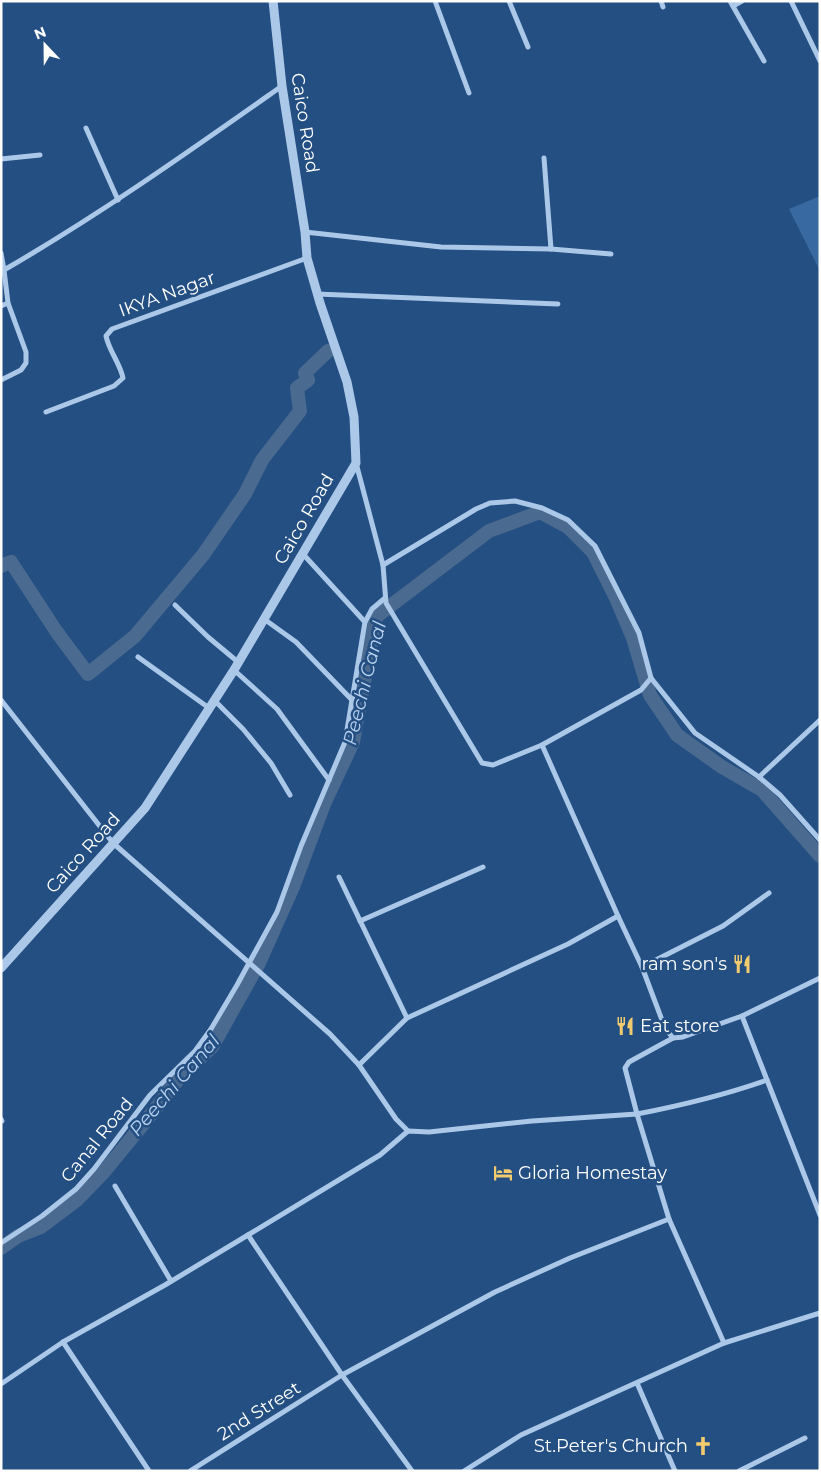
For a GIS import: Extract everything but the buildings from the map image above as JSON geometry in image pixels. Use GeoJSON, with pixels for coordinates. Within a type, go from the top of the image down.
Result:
{"type":"FeatureCollection","features":[{"type":"Feature","properties":{"kind":"street","name":"Caico Road"},"geometry":{"type":"LineString","coordinates":[[1,968],[144,808],[236,666],[356,463],[354,417],[347,382],[317,294],[307,258],[305,232],[282,86],[273,1]]}},
{"type":"Feature","properties":{"kind":"street"},"geometry":{"type":"LineString","coordinates":[[435,1],[469,93]]}},
{"type":"Feature","properties":{"kind":"street"},"geometry":{"type":"LineString","coordinates":[[509,1],[528,47]]}},
{"type":"Feature","properties":{"kind":"street"},"geometry":{"type":"LineString","coordinates":[[742,1],[732,4],[764,61]]}},
{"type":"Feature","properties":{"kind":"street"},"geometry":{"type":"LineString","coordinates":[[791,1],[820,61]]}},
{"type":"Feature","properties":{"kind":"street"},"geometry":{"type":"LineString","coordinates":[[4,270],[51,243],[118,200],[282,86]]}},
{"type":"Feature","properties":{"kind":"street"},"geometry":{"type":"LineString","coordinates":[[86,128],[118,200]]}},
{"type":"Feature","properties":{"kind":"street"},"geometry":{"type":"LineString","coordinates":[[1,159],[40,155]]}},
{"type":"Feature","properties":{"kind":"street"},"geometry":{"type":"LineString","coordinates":[[544,158],[551,248]]}},
{"type":"Feature","properties":{"kind":"street"},"geometry":{"type":"LineString","coordinates":[[305,232],[441,247],[551,248],[611,254]]}},
{"type":"Feature","properties":{"kind":"street"},"geometry":{"type":"LineString","coordinates":[[1,253],[8,303],[26,352],[26,364],[21,370],[1,380]]}},
{"type":"Feature","properties":{"kind":"street","name":"IKYA Nagar"},"geometry":{"type":"LineString","coordinates":[[46,412],[120,382],[123,378],[122,370],[107,342],[106,336],[112,329],[307,258]]}},
{"type":"Feature","properties":{"kind":"street"},"geometry":{"type":"LineString","coordinates":[[317,294],[558,304]]}},
{"type":"Feature","properties":{"kind":"street"},"geometry":{"type":"LineString","coordinates":[[1,306],[8,303]]}},
{"type":"Feature","properties":{"kind":"street"},"geometry":{"type":"LineString","coordinates":[[356,463],[383,565],[386,601],[482,763],[493,765],[542,745],[641,690],[651,678]]}},
{"type":"Feature","properties":{"kind":"street"},"geometry":{"type":"LineString","coordinates":[[383,565],[476,509],[490,503],[515,501],[542,508],[568,520],[595,546],[639,633],[651,678],[695,733],[759,777],[780,795],[820,840]]}},
{"type":"Feature","properties":{"kind":"street"},"geometry":{"type":"LineString","coordinates":[[302,554],[365,622],[372,609],[386,601]]}},
{"type":"Feature","properties":{"kind":"street"},"geometry":{"type":"LineString","coordinates":[[176,605],[277,710],[329,780]]}},
{"type":"Feature","properties":{"kind":"street"},"geometry":{"type":"LineString","coordinates":[[264,619],[296,642],[352,700]]}},
{"type":"Feature","properties":{"kind":"street","name":"Canal Road"},"geometry":{"type":"LineString","coordinates":[[1,1243],[60,1204],[94,1169],[150,1095],[195,1051],[251,965],[277,912],[301,846],[345,742],[365,622]]}},
{"type":"Feature","properties":{"kind":"street"},"geometry":{"type":"LineString","coordinates":[[138,657],[209,708]]}},
{"type":"Feature","properties":{"kind":"street"},"geometry":{"type":"LineString","coordinates":[[1,700],[113,843],[330,1034],[359,1065],[396,1120],[408,1131],[429,1132],[532,1121],[637,1114],[692,1104],[767,1080]]}},
{"type":"Feature","properties":{"kind":"street"},"geometry":{"type":"LineString","coordinates":[[214,700],[243,729],[271,763],[290,794]]}},
{"type":"Feature","properties":{"kind":"street"},"geometry":{"type":"LineString","coordinates":[[759,777],[820,720]]}},
{"type":"Feature","properties":{"kind":"street"},"geometry":{"type":"LineString","coordinates":[[542,745],[642,967],[665,1028],[673,1038]]}},
{"type":"Feature","properties":{"kind":"street"},"geometry":{"type":"LineString","coordinates":[[360,921],[483,867]]}},
{"type":"Feature","properties":{"kind":"street"},"geometry":{"type":"LineString","coordinates":[[339,877],[407,1018]]}},
{"type":"Feature","properties":{"kind":"street"},"geometry":{"type":"LineString","coordinates":[[642,967],[723,926],[769,893]]}},
{"type":"Feature","properties":{"kind":"street"},"geometry":{"type":"LineString","coordinates":[[359,1065],[407,1018],[568,944],[618,916]]}},
{"type":"Feature","properties":{"kind":"street"},"geometry":{"type":"LineString","coordinates":[[724,1343],[669,1219],[625,1068],[629,1062],[673,1038],[683,1037],[742,1016],[820,978]]}},
{"type":"Feature","properties":{"kind":"street"},"geometry":{"type":"LineString","coordinates":[[742,1016],[820,1215]]}},
{"type":"Feature","properties":{"kind":"street"},"geometry":{"type":"LineString","coordinates":[[1,1384],[63,1342],[171,1281],[380,1155],[408,1131]]}},
{"type":"Feature","properties":{"kind":"street"},"geometry":{"type":"LineString","coordinates":[[115,1186],[171,1281]]}},
{"type":"Feature","properties":{"kind":"street","name":"2nd Street"},"geometry":{"type":"LineString","coordinates":[[190,1471],[342,1375],[495,1292],[570,1258],[669,1219]]}},
{"type":"Feature","properties":{"kind":"street"},"geometry":{"type":"LineString","coordinates":[[248,1235],[342,1375],[412,1471]]}},
{"type":"Feature","properties":{"kind":"street"},"geometry":{"type":"LineString","coordinates":[[464,1471],[521,1435],[724,1343],[820,1313]]}},
{"type":"Feature","properties":{"kind":"street"},"geometry":{"type":"LineString","coordinates":[[63,1342],[149,1471]]}},
{"type":"Feature","properties":{"kind":"street"},"geometry":{"type":"LineString","coordinates":[[637,1383],[675,1471]]}},
{"type":"Feature","properties":{"kind":"street"},"geometry":{"type":"LineString","coordinates":[[739,1471],[805,1438]]}},
{"type":"Feature","properties":{"kind":"shaded area"},"geometry":{"type":"Polygon","coordinates":[[[820,196],[820,271],[789,209],[820,196]]]}},
{"type":"Feature","properties":{"kind":"waterway"},"geometry":{"type":"LineString","coordinates":[[1,566],[11,562],[56,631],[88,674],[135,636],[203,555],[245,494],[262,460],[300,411],[297,388],[308,380],[305,373],[328,351]]}},
{"type":"Feature","properties":{"kind":"waterway","name":"Peechi Canal"},"geometry":{"type":"LineString","coordinates":[[1,1248],[18,1236],[41,1227],[77,1200],[103,1173],[181,1076],[212,1047],[259,963],[293,887],[324,804],[353,742],[377,616],[489,531],[540,512],[568,527],[593,552],[633,638],[650,695],[677,735],[722,767],[762,790],[820,856]]}},
{"type":"Feature","properties":{"kind":"place","name":"ram son's"},"geometry":{"type":"Point","coordinates":[742,964]}},
{"type":"Feature","properties":{"kind":"place","name":"Eat store"},"geometry":{"type":"Point","coordinates":[625,1026]}},
{"type":"Feature","properties":{"kind":"place","name":"Gloria Homestay"},"geometry":{"type":"Point","coordinates":[503,1173]}},
{"type":"Feature","properties":{"kind":"place","name":"St.Peter's Church"},"geometry":{"type":"Point","coordinates":[703,1446]}}]}
